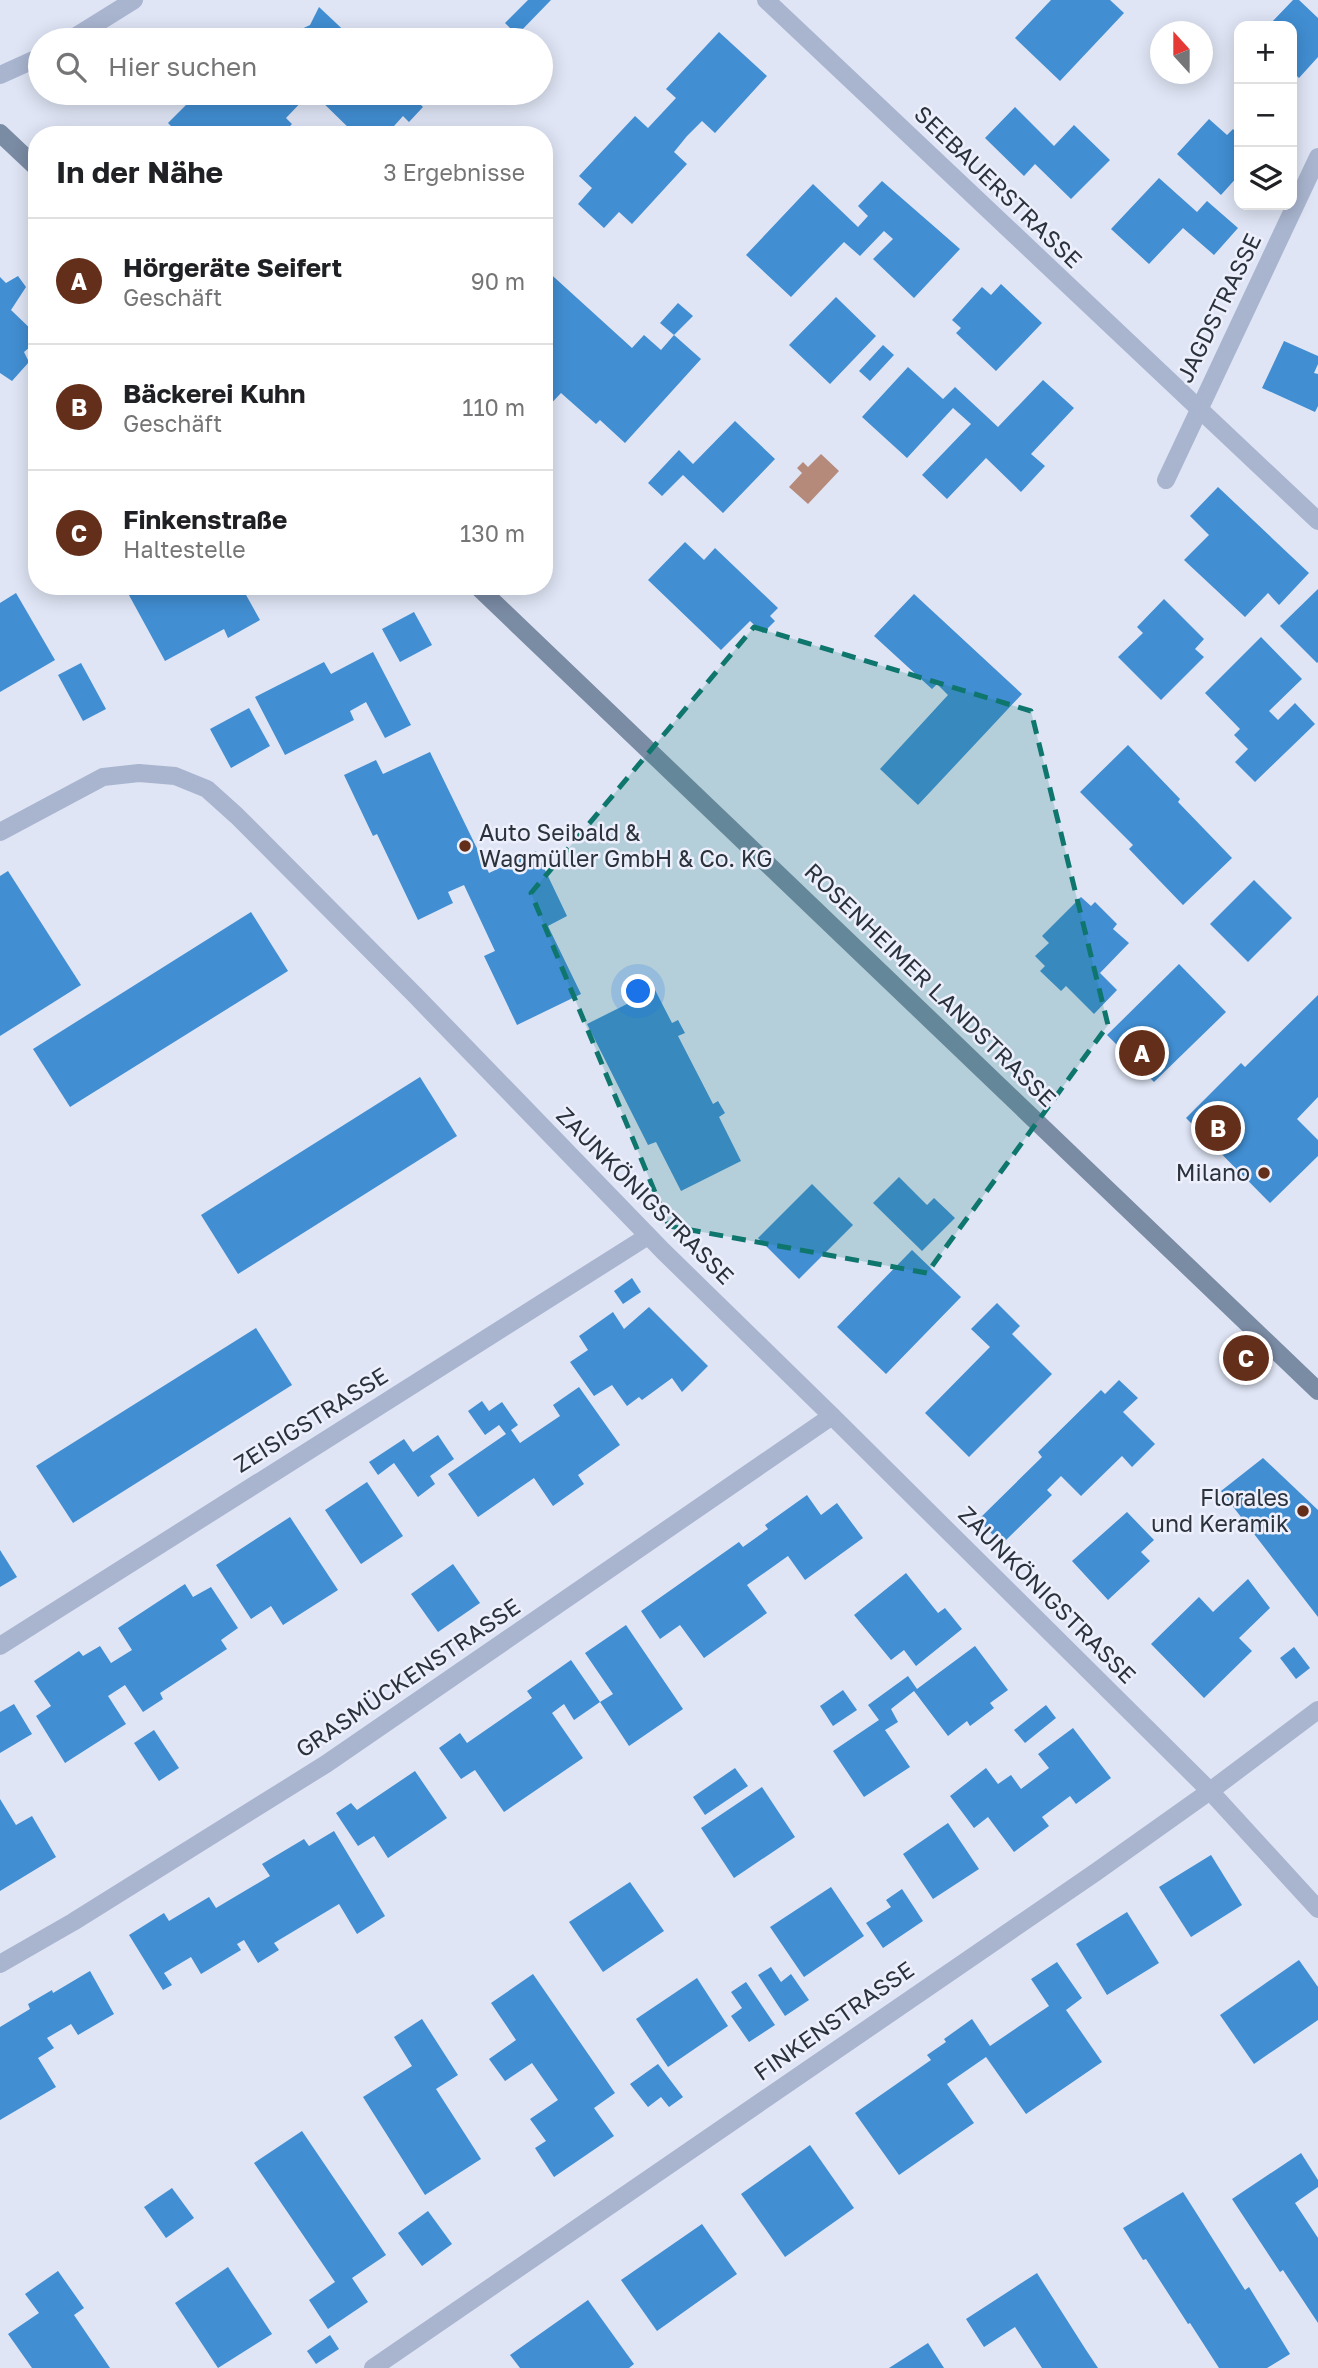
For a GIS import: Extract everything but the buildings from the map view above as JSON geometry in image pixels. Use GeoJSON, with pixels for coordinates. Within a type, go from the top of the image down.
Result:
{"type":"FeatureCollection","features":[{"type":"Feature","properties":{"kind":"main road"},"geometry":{"type":"LineString","coordinates":[[0,133],[28,159]]}},
{"type":"Feature","properties":{"kind":"main road","name":"ROSENHEIMER LANDSTRASSE"},"geometry":{"type":"LineString","coordinates":[[486,595],[1318,1391]]}},
{"type":"Feature","properties":{"kind":"street"},"geometry":{"type":"LineString","coordinates":[[89,28],[134,0]]}},
{"type":"Feature","properties":{"kind":"street","name":"SEEBAUERSTRASSE"},"geometry":{"type":"LineString","coordinates":[[766,0],[1318,521]]}},
{"type":"Feature","properties":{"kind":"street"},"geometry":{"type":"LineString","coordinates":[[0,75],[28,62]]}},
{"type":"Feature","properties":{"kind":"street","name":"JAGDSTRASSE"},"geometry":{"type":"LineString","coordinates":[[1166,480],[1318,158]]}},
{"type":"Feature","properties":{"kind":"street","name":"ZAUNKÖNIGSTRASSE"},"geometry":{"type":"LineString","coordinates":[[0,832],[103,777],[138,773],[175,776],[207,789],[415,995],[648,1236],[1210,1791],[1318,1909]]}},
{"type":"Feature","properties":{"kind":"street","name":"ZEISIGSTRASSE"},"geometry":{"type":"LineString","coordinates":[[0,1646],[648,1236]]}},
{"type":"Feature","properties":{"kind":"street","name":"GRASMÜCKENSTRASSE"},"geometry":{"type":"LineString","coordinates":[[0,1964],[327,1765],[832,1416]]}},
{"type":"Feature","properties":{"kind":"street","name":"FINKENSTRASSE"},"geometry":{"type":"LineString","coordinates":[[373,2368],[1210,1791],[1318,1710]]}},
{"type":"Feature","properties":{"kind":"highlighted area"},"geometry":{"type":"Polygon","coordinates":[[[754,627],[1031,711],[1108,1025],[927,1273],[669,1226],[531,893],[754,627]]]}},
{"type":"Feature","properties":{"kind":"shaded area"},"geometry":{"type":"Polygon","coordinates":[[[821,454],[839,471],[808,504],[789,487],[802,473],[797,468],[803,462],[808,467],[821,454]]]}},
{"type":"Feature","properties":{"kind":"place","name":"Auto Seibald & Wagmüller GmbH & Co. KG"},"geometry":{"type":"Point","coordinates":[465,846]}},
{"type":"Feature","properties":{"kind":"place","name":"Hörgeräte Seifert"},"geometry":{"type":"Point","coordinates":[1142,1053]}},
{"type":"Feature","properties":{"kind":"place","name":"Bäckerei Kuhn"},"geometry":{"type":"Point","coordinates":[1218,1128]}},
{"type":"Feature","properties":{"kind":"place","name":"Milano"},"geometry":{"type":"Point","coordinates":[1264,1173]}},
{"type":"Feature","properties":{"kind":"place","name":"Finkenstraße"},"geometry":{"type":"Point","coordinates":[1246,1358]}},
{"type":"Feature","properties":{"kind":"place","name":"Florales und Keramik"},"geometry":{"type":"Point","coordinates":[1303,1511]}}]}
